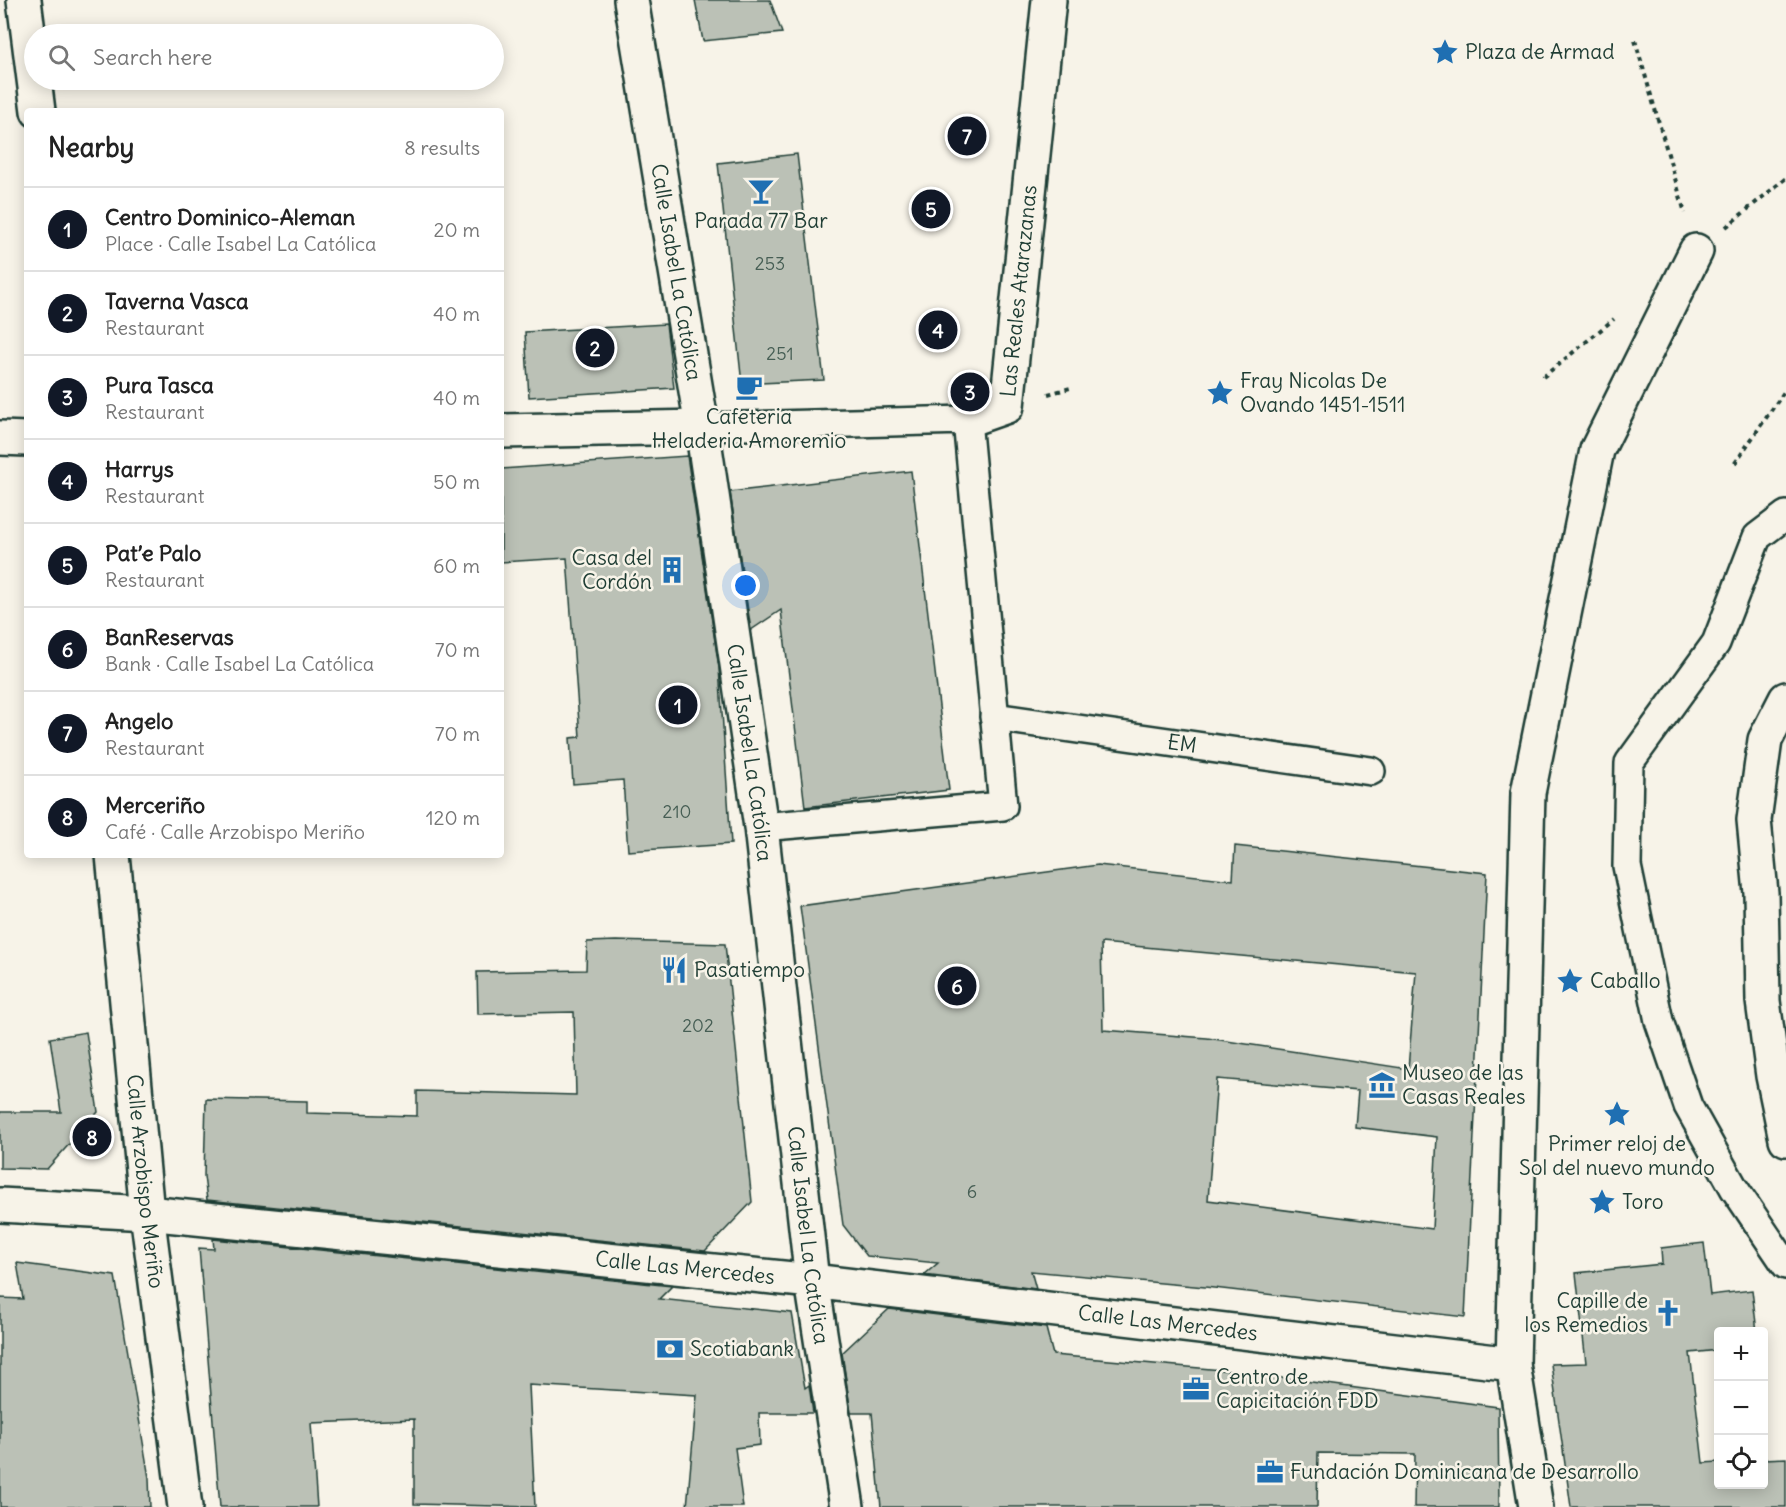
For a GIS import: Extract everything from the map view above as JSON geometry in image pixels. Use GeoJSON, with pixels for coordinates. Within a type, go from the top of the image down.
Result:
{"type":"FeatureCollection","features":[{"type":"Feature","properties":{"kind":"street"},"geometry":{"type":"LineString","coordinates":[[24,0],[27,24]]}},
{"type":"Feature","properties":{"kind":"street","name":"Calle Isabel La Católica"},"geometry":{"type":"LineString","coordinates":[[631,0],[702,428],[761,827],[812,1281],[847,1507]]}},
{"type":"Feature","properties":{"kind":"street","name":"Las Reales Atarazanas"},"geometry":{"type":"LineString","coordinates":[[967,420],[1007,406],[1049,0]]}},
{"type":"Feature","properties":{"kind":"street"},"geometry":{"type":"LineString","coordinates":[[35,90],[38,108]]}},
{"type":"Feature","properties":{"kind":"street"},"geometry":{"type":"LineString","coordinates":[[1536,1507],[1513,1364],[1528,793],[1598,450],[1696,251]]}},
{"type":"Feature","properties":{"kind":"street"},"geometry":{"type":"LineString","coordinates":[[504,431],[702,428]]}},
{"type":"Feature","properties":{"kind":"street"},"geometry":{"type":"LineString","coordinates":[[0,438],[24,439]]}},
{"type":"Feature","properties":{"kind":"street"},"geometry":{"type":"LineString","coordinates":[[1786,699],[1765,740],[1754,820],[1761,892],[1763,1001],[1773,1076],[1786,1140]]}},
{"type":"Feature","properties":{"kind":"street","name":"Calle Arzobispo Meriño"},"geometry":{"type":"LineString","coordinates":[[112,858],[147,1213],[185,1507]]}},
{"type":"Feature","properties":{"kind":"street","name":"Calle Las Mercedes"},"geometry":{"type":"LineString","coordinates":[[0,1204],[147,1213],[812,1281],[1513,1364]]}},
{"type":"Feature","properties":{"kind":"lane"},"geometry":{"type":"LineString","coordinates":[[702,428],[967,420],[1003,806],[761,827]]}},
{"type":"Feature","properties":{"kind":"lane"},"geometry":{"type":"LineString","coordinates":[[1786,515],[1757,537],[1716,644],[1629,763],[1627,866],[1659,1021],[1688,1106],[1734,1188],[1786,1265]]}},
{"type":"Feature","properties":{"kind":"lane","name":"EM"},"geometry":{"type":"LineString","coordinates":[[994,717],[1371,771]]}},
{"type":"Feature","properties":{"kind":"path"},"geometry":{"type":"LineString","coordinates":[[1635,40],[1696,251]]}},
{"type":"Feature","properties":{"kind":"path"},"geometry":{"type":"LineString","coordinates":[[1735,463],[1786,389]]}},
{"type":"Feature","properties":{"kind":"building"},"geometry":{"type":"Polygon","coordinates":[[[695,0],[770,0],[782,33],[703,41],[695,0]]]}},
{"type":"Feature","properties":{"kind":"building"},"geometry":{"type":"Polygon","coordinates":[[[797,154],[824,380],[742,384],[718,163],[797,154]]]}},
{"type":"Feature","properties":{"kind":"building"},"geometry":{"type":"Polygon","coordinates":[[[666,324],[674,388],[529,397],[525,332],[666,324]]]}},
{"type":"Feature","properties":{"kind":"building"},"geometry":{"type":"Polygon","coordinates":[[[687,456],[719,668],[731,844],[628,851],[623,780],[573,784],[570,738],[580,737],[567,558],[504,562],[504,469],[687,456]]]}},
{"type":"Feature","properties":{"kind":"building"},"geometry":{"type":"Polygon","coordinates":[[[911,471],[949,790],[805,807],[781,610],[751,630],[730,492],[911,471]]]}},
{"type":"Feature","properties":{"kind":"building"},"geometry":{"type":"Polygon","coordinates":[[[1235,846],[1487,873],[1465,1317],[1205,1287],[1031,1271],[1036,1289],[924,1275],[938,1263],[867,1256],[843,1225],[800,906],[1098,865],[1233,880],[1235,846]],[[1101,943],[1103,1030],[1207,1038],[1408,1069],[1416,972],[1101,943]],[[1217,1079],[1208,1200],[1432,1229],[1437,1137],[1355,1127],[1358,1091],[1217,1079]]]}},
{"type":"Feature","properties":{"kind":"building"},"geometry":{"type":"Polygon","coordinates":[[[587,942],[725,944],[752,1202],[705,1251],[207,1200],[204,1176],[206,1099],[307,1101],[307,1113],[417,1116],[417,1091],[576,1095],[574,1012],[478,1014],[477,972],[586,970],[587,942]]]}},
{"type":"Feature","properties":{"kind":"building"},"geometry":{"type":"Polygon","coordinates":[[[86,1032],[98,1112],[47,1169],[0,1168],[0,1112],[61,1112],[50,1038],[86,1032]]]}},
{"type":"Feature","properties":{"kind":"building"},"geometry":{"type":"Polygon","coordinates":[[[213,1239],[672,1286],[659,1299],[792,1313],[805,1388],[809,1385],[813,1413],[759,1413],[760,1445],[735,1448],[743,1507],[687,1507],[697,1395],[529,1385],[535,1507],[414,1504],[414,1419],[311,1423],[317,1507],[220,1507],[199,1248],[214,1249],[213,1239]]]}},
{"type":"Feature","properties":{"kind":"building"},"geometry":{"type":"Polygon","coordinates":[[[1704,1243],[1710,1295],[1752,1290],[1756,1327],[1714,1327],[1714,1351],[1690,1353],[1703,1463],[1714,1462],[1714,1489],[1768,1489],[1768,1459],[1786,1458],[1786,1507],[1571,1507],[1551,1364],[1586,1363],[1576,1273],[1662,1264],[1661,1248],[1704,1243]]]}},
{"type":"Feature","properties":{"kind":"building"},"geometry":{"type":"Polygon","coordinates":[[[17,1263],[115,1276],[149,1478],[150,1507],[0,1507],[0,1298],[23,1299],[17,1263]]]}},
{"type":"Feature","properties":{"kind":"building"},"geometry":{"type":"Polygon","coordinates":[[[889,1309],[1046,1328],[1053,1355],[1222,1370],[1498,1407],[1499,1507],[1414,1507],[1415,1454],[1318,1453],[1317,1507],[881,1507],[872,1413],[851,1413],[842,1353],[889,1309]]]}},
{"type":"Feature","properties":{"kind":"place","name":"Plaza de Armad"},"geometry":{"type":"Point","coordinates":[1445,52]}},
{"type":"Feature","properties":{"kind":"place","name":"Angelo"},"geometry":{"type":"Point","coordinates":[967,136]}},
{"type":"Feature","properties":{"kind":"place","name":"Parada 77 Bar"},"geometry":{"type":"Point","coordinates":[761,191]}},
{"type":"Feature","properties":{"kind":"place","name":"Pat’e Palo"},"geometry":{"type":"Point","coordinates":[931,209]}},
{"type":"Feature","properties":{"kind":"place","name":"Harrys"},"geometry":{"type":"Point","coordinates":[938,330]}},
{"type":"Feature","properties":{"kind":"place","name":"Taverna Vasca"},"geometry":{"type":"Point","coordinates":[595,348]}},
{"type":"Feature","properties":{"kind":"place","name":"Cafeteria Heladeria Amoremio"},"geometry":{"type":"Point","coordinates":[749,387]}},
{"type":"Feature","properties":{"kind":"place","name":"Pura Tasca"},"geometry":{"type":"Point","coordinates":[970,392]}},
{"type":"Feature","properties":{"kind":"place","name":"Fray Nicolas De Ovando 1451-1511"},"geometry":{"type":"Point","coordinates":[1220,393]}},
{"type":"Feature","properties":{"kind":"place","name":"Casa del Cordón"},"geometry":{"type":"Point","coordinates":[672,570]}},
{"type":"Feature","properties":{"kind":"place","name":"Centro Dominico-Aleman"},"geometry":{"type":"Point","coordinates":[678,705]}},
{"type":"Feature","properties":{"kind":"place","name":"Pasatiempo"},"geometry":{"type":"Point","coordinates":[674,970]}},
{"type":"Feature","properties":{"kind":"place","name":"Caballo"},"geometry":{"type":"Point","coordinates":[1570,981]}},
{"type":"Feature","properties":{"kind":"place","name":"BanReservas"},"geometry":{"type":"Point","coordinates":[957,986]}},
{"type":"Feature","properties":{"kind":"place","name":"Museo de las Casas Reales"},"geometry":{"type":"Point","coordinates":[1382,1085]}},
{"type":"Feature","properties":{"kind":"place","name":"Primer reloj de Sol del nuevo mundo"},"geometry":{"type":"Point","coordinates":[1617,1114]}},
{"type":"Feature","properties":{"kind":"place","name":"Merceriño"},"geometry":{"type":"Point","coordinates":[92,1137]}},
{"type":"Feature","properties":{"kind":"place","name":"Toro"},"geometry":{"type":"Point","coordinates":[1602,1202]}},
{"type":"Feature","properties":{"kind":"place","name":"Capille de los Remedios"},"geometry":{"type":"Point","coordinates":[1668,1313]}},
{"type":"Feature","properties":{"kind":"place","name":"Scotiabank"},"geometry":{"type":"Point","coordinates":[670,1349]}},
{"type":"Feature","properties":{"kind":"place","name":"Centro de Capicitación FDD"},"geometry":{"type":"Point","coordinates":[1196,1389]}},
{"type":"Feature","properties":{"kind":"place","name":"Fundación Dominicana de Desarrollo"},"geometry":{"type":"Point","coordinates":[1270,1472]}}]}
